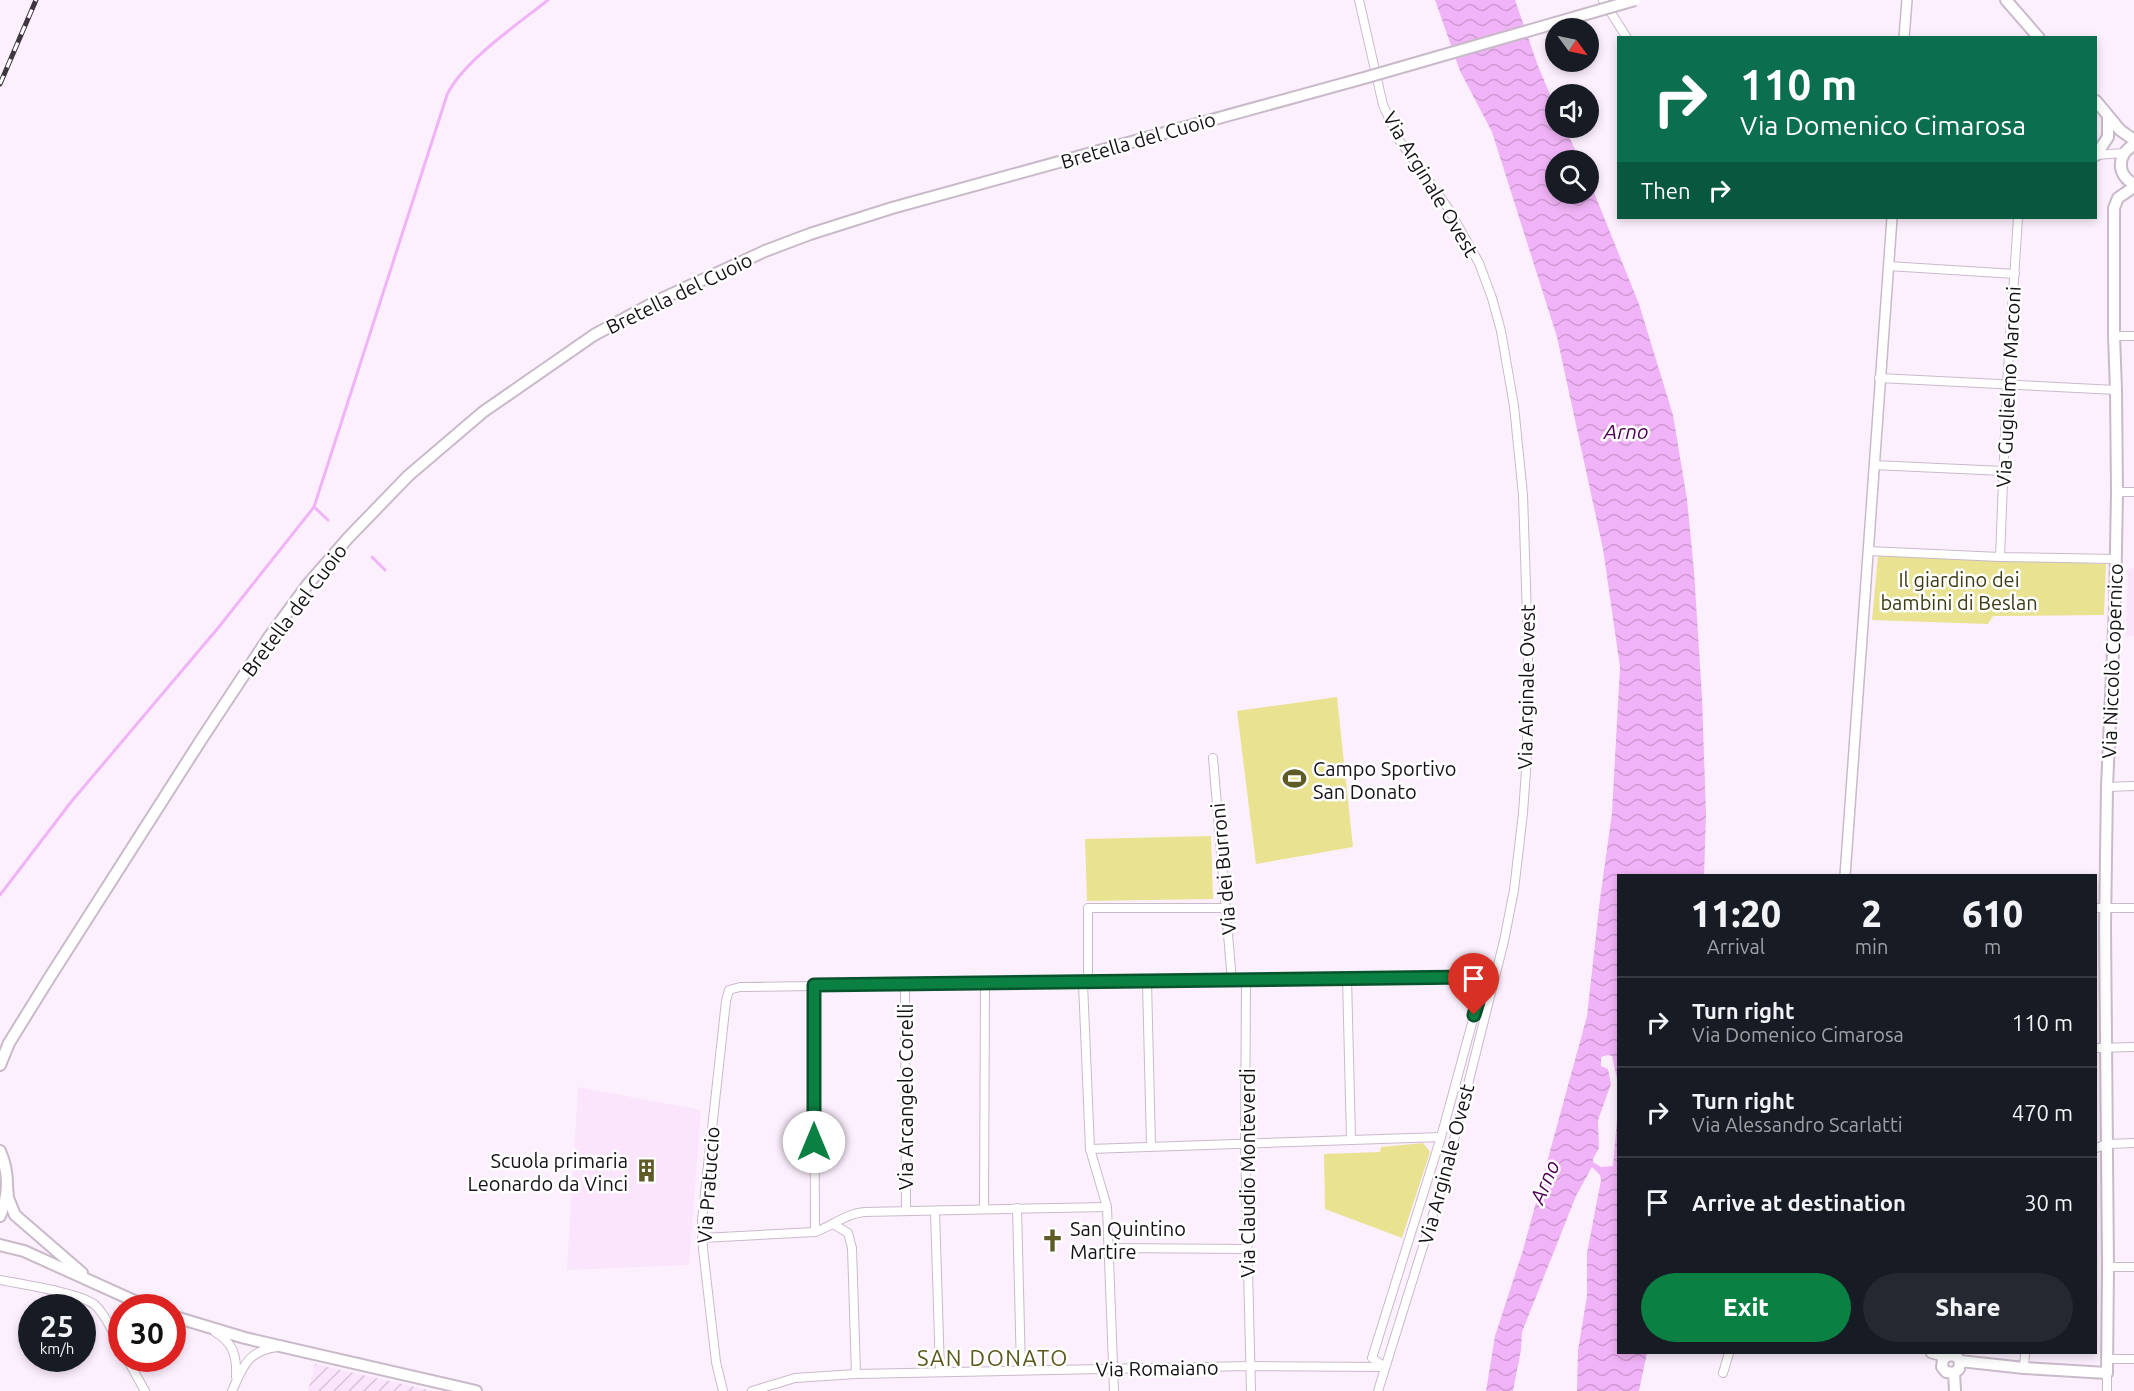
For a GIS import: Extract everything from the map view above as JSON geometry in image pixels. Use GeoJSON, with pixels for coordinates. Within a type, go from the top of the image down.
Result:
{"type":"FeatureCollection","features":[{"type":"Feature","properties":{"kind":"main road","name":"Bretella del Cuoio"},"geometry":{"type":"LineString","coordinates":[[0,1065],[20,1025],[195,749],[267,640],[308,585],[348,538],[408,476],[483,412],[594,335],[659,300],[765,251],[810,234],[892,208],[1364,78],[1635,0]]}},
{"type":"Feature","properties":{"kind":"main road"},"geometry":{"type":"LineString","coordinates":[[2006,0],[2038,36]]}},
{"type":"Feature","properties":{"kind":"main road"},"geometry":{"type":"LineString","coordinates":[[2097,102],[2120,130],[2128,150],[2123,175],[2134,186]]}},
{"type":"Feature","properties":{"kind":"main road"},"geometry":{"type":"LineString","coordinates":[[2097,154],[2108,137],[2108,116]]}},
{"type":"Feature","properties":{"kind":"main road","name":"Via Niccolò Copernico"},"geometry":{"type":"LineString","coordinates":[[2107,1373],[2107,1144],[2100,1048],[2101,908],[2116,559],[2115,204],[2121,195],[2134,186]]}},
{"type":"Feature","properties":{"kind":"main road","name":"Bretella del Cuoio"},"geometry":{"type":"LineString","coordinates":[[0,1050],[20,1025]]}},
{"type":"Feature","properties":{"kind":"main road"},"geometry":{"type":"LineString","coordinates":[[0,1152],[7,1175],[6,1200],[0,1216]]}},
{"type":"Feature","properties":{"kind":"main road"},"geometry":{"type":"LineString","coordinates":[[7,1186],[10,1206],[22,1222],[97,1284]]}},
{"type":"Feature","properties":{"kind":"main road"},"geometry":{"type":"LineString","coordinates":[[0,1245],[24,1251],[119,1294]]}},
{"type":"Feature","properties":{"kind":"main road"},"geometry":{"type":"LineString","coordinates":[[186,1321],[241,1337],[476,1391]]}},
{"type":"Feature","properties":{"kind":"main road"},"geometry":{"type":"LineString","coordinates":[[1955,1357],[1959,1369],[1954,1373],[1949,1373],[1944,1370],[1942,1362],[1955,1357],[2024,1368],[2107,1373]]}},
{"type":"Feature","properties":{"kind":"main road"},"geometry":{"type":"LineString","coordinates":[[1954,1373],[1955,1391]]}},
{"type":"Feature","properties":{"kind":"street","name":"Via Arginale Ovest"},"geometry":{"type":"LineString","coordinates":[[1359,0],[1383,105],[1399,140],[1448,208],[1479,263],[1492,298],[1501,331],[1514,406],[1523,495],[1528,594],[1527,756],[1514,890],[1504,941],[1444,1176],[1378,1391]]}},
{"type":"Feature","properties":{"kind":"street"},"geometry":{"type":"LineString","coordinates":[[1603,0],[1626,36]]}},
{"type":"Feature","properties":{"kind":"street"},"geometry":{"type":"LineString","coordinates":[[1904,36],[1907,0]]}},
{"type":"Feature","properties":{"kind":"street"},"geometry":{"type":"LineString","coordinates":[[2097,155],[2128,150]]}},
{"type":"Feature","properties":{"kind":"street"},"geometry":{"type":"LineString","coordinates":[[1845,874],[1892,219]]}},
{"type":"Feature","properties":{"kind":"street","name":"Via Guglielmo Marconi"},"geometry":{"type":"LineString","coordinates":[[2000,557],[2007,384],[2018,219]]}},
{"type":"Feature","properties":{"kind":"street"},"geometry":{"type":"LineString","coordinates":[[1888,266],[2015,274]]}},
{"type":"Feature","properties":{"kind":"street"},"geometry":{"type":"LineString","coordinates":[[2114,336],[2134,336]]}},
{"type":"Feature","properties":{"kind":"street"},"geometry":{"type":"LineString","coordinates":[[1879,378],[2116,390]]}},
{"type":"Feature","properties":{"kind":"street"},"geometry":{"type":"LineString","coordinates":[[1874,465],[2003,471]]}},
{"type":"Feature","properties":{"kind":"street"},"geometry":{"type":"LineString","coordinates":[[2117,492],[2134,492]]}},
{"type":"Feature","properties":{"kind":"street"},"geometry":{"type":"LineString","coordinates":[[1869,551],[2116,559]]}},
{"type":"Feature","properties":{"kind":"street","name":"Via dei Burroni"},"geometry":{"type":"LineString","coordinates":[[1214,758],[1232,981]]}},
{"type":"Feature","properties":{"kind":"street"},"geometry":{"type":"LineString","coordinates":[[2107,787],[2134,786]]}},
{"type":"Feature","properties":{"kind":"street"},"geometry":{"type":"LineString","coordinates":[[1114,1391],[1107,1206],[1090,1149],[1086,982],[1088,908],[1226,908]]}},
{"type":"Feature","properties":{"kind":"street"},"geometry":{"type":"LineString","coordinates":[[2101,908],[2134,908]]}},
{"type":"Feature","properties":{"kind":"street"},"geometry":{"type":"LineString","coordinates":[[1347,978],[1351,1139]]}},
{"type":"Feature","properties":{"kind":"street"},"geometry":{"type":"LineString","coordinates":[[814,1232],[814,985],[1475,978],[1479,982],[1480,994],[1441,1137],[1372,1358],[1385,1367]]}},
{"type":"Feature","properties":{"kind":"street","name":"Via Claudio Monteverdi"},"geometry":{"type":"LineString","coordinates":[[1246,981],[1245,1144],[1251,1391]]}},
{"type":"Feature","properties":{"kind":"street"},"geometry":{"type":"LineString","coordinates":[[1146,982],[1148,1146]]}},
{"type":"Feature","properties":{"kind":"street"},"geometry":{"type":"LineString","coordinates":[[984,1209],[985,984]]}},
{"type":"Feature","properties":{"kind":"street","name":"Via Pratuccio"},"geometry":{"type":"LineString","coordinates":[[723,1391],[716,1362],[702,1238],[708,1153],[726,1000],[729,990],[740,987],[814,985]]}},
{"type":"Feature","properties":{"kind":"street","name":"Via Arcangelo Corelli"},"geometry":{"type":"LineString","coordinates":[[905,985],[906,1210]]}},
{"type":"Feature","properties":{"kind":"street"},"geometry":{"type":"LineString","coordinates":[[2100,1048],[2134,1047]]}},
{"type":"Feature","properties":{"kind":"street"},"geometry":{"type":"LineString","coordinates":[[1090,1149],[1441,1137]]}},
{"type":"Feature","properties":{"kind":"street"},"geometry":{"type":"LineString","coordinates":[[2097,1148],[2107,1144],[2134,1143]]}},
{"type":"Feature","properties":{"kind":"street"},"geometry":{"type":"LineString","coordinates":[[702,1238],[814,1232],[853,1213],[1107,1206]]}},
{"type":"Feature","properties":{"kind":"street"},"geometry":{"type":"LineString","coordinates":[[1017,1208],[1022,1370]]}},
{"type":"Feature","properties":{"kind":"street"},"geometry":{"type":"LineString","coordinates":[[935,1211],[940,1371]]}},
{"type":"Feature","properties":{"kind":"street"},"geometry":{"type":"LineString","coordinates":[[833,1224],[848,1233],[850,1238],[856,1374]]}},
{"type":"Feature","properties":{"kind":"street"},"geometry":{"type":"LineString","coordinates":[[1109,1248],[1247,1249]]}},
{"type":"Feature","properties":{"kind":"street"},"geometry":{"type":"LineString","coordinates":[[2108,1267],[2134,1267]]}},
{"type":"Feature","properties":{"kind":"street"},"geometry":{"type":"LineString","coordinates":[[0,1280],[93,1303],[108,1325]]}},
{"type":"Feature","properties":{"kind":"street"},"geometry":{"type":"LineString","coordinates":[[210,1329],[228,1341],[232,1347],[237,1365],[236,1382]]}},
{"type":"Feature","properties":{"kind":"street"},"geometry":{"type":"LineString","coordinates":[[232,1347],[233,1340],[241,1337],[250,1348],[249,1357],[232,1391]]}},
{"type":"Feature","properties":{"kind":"street"},"geometry":{"type":"LineString","coordinates":[[249,1357],[270,1348],[285,1346]]}},
{"type":"Feature","properties":{"kind":"street"},"geometry":{"type":"LineString","coordinates":[[1723,1373],[1729,1354]]}},
{"type":"Feature","properties":{"kind":"street"},"geometry":{"type":"LineString","coordinates":[[1937,1354],[1955,1357]]}},
{"type":"Feature","properties":{"kind":"street"},"geometry":{"type":"LineString","coordinates":[[2024,1368],[2025,1354]]}},
{"type":"Feature","properties":{"kind":"street"},"geometry":{"type":"LineString","coordinates":[[2107,1359],[2134,1359]]}},
{"type":"Feature","properties":{"kind":"street","name":"Via Romaiano"},"geometry":{"type":"LineString","coordinates":[[752,1391],[795,1378],[856,1374],[1251,1366],[1385,1367]]}},
{"type":"Feature","properties":{"kind":"street"},"geometry":{"type":"LineString","coordinates":[[134,1372],[145,1391]]}},
{"type":"Feature","properties":{"kind":"street"},"geometry":{"type":"LineString","coordinates":[[2107,1373],[2107,1391]]}},
{"type":"Feature","properties":{"kind":"shaded area"},"geometry":{"type":"Polygon","coordinates":[[[2134,568],[2134,636],[2126,636],[2128,569],[2134,568]]]}},
{"type":"Feature","properties":{"kind":"shaded area"},"geometry":{"type":"Polygon","coordinates":[[[578,1087],[701,1110],[689,1265],[567,1270],[578,1087]]]}},
{"type":"Feature","properties":{"kind":"shaded area"},"geometry":{"type":"Polygon","coordinates":[[[315,1364],[433,1391],[308,1391],[315,1364]]]}},
{"type":"Feature","properties":{"kind":"green space","name":"Il giardino dei bambini di Beslan"},"geometry":{"type":"Polygon","coordinates":[[[1878,555],[2106,564],[2104,615],[1993,616],[1988,624],[1872,620],[1878,555]]]}},
{"type":"Feature","properties":{"kind":"green space","name":"Campo Sportivo San Donato"},"geometry":{"type":"Polygon","coordinates":[[[1337,697],[1353,847],[1256,864],[1237,711],[1337,697]]]}},
{"type":"Feature","properties":{"kind":"green space"},"geometry":{"type":"Polygon","coordinates":[[[1211,836],[1213,899],[1087,901],[1085,839],[1211,836]]]}},
{"type":"Feature","properties":{"kind":"green space"},"geometry":{"type":"Polygon","coordinates":[[[1423,1143],[1430,1152],[1402,1238],[1325,1209],[1324,1154],[1380,1152],[1381,1147],[1423,1143]]]}},
{"type":"Feature","properties":{"kind":"water","name":"Arno"},"geometry":{"type":"Polygon","coordinates":[[[1435,0],[1515,0],[1546,84],[1545,138],[1570,138],[1575,150],[1545,150],[1545,204],[1599,204],[1639,304],[1673,415],[1687,499],[1702,697],[1706,814],[1704,874],[1617,874],[1617,1078],[1612,1056],[1601,1057],[1601,1066],[1608,1069],[1611,1084],[1598,1120],[1599,1148],[1593,1159],[1593,1162],[1601,1167],[1613,1166],[1617,1120],[1617,1354],[1647,1354],[1639,1391],[1577,1391],[1578,1350],[1587,1296],[1587,1253],[1601,1180],[1600,1175],[1592,1167],[1576,1196],[1522,1332],[1513,1391],[1486,1391],[1495,1336],[1523,1250],[1587,1016],[1612,813],[1620,667],[1603,549],[1557,337],[1492,132],[1460,71],[1435,0]]]}},
{"type":"Feature","properties":{"kind":"waterway"},"geometry":{"type":"LineString","coordinates":[[0,895],[71,802],[218,628],[314,507],[447,95],[454,82],[478,57],[548,0]]}},
{"type":"Feature","properties":{"kind":"waterway"},"geometry":{"type":"LineString","coordinates":[[314,507],[328,520]]}},
{"type":"Feature","properties":{"kind":"waterway"},"geometry":{"type":"LineString","coordinates":[[372,557],[385,570]]}},
{"type":"Feature","properties":{"kind":"railway"},"geometry":{"type":"LineString","coordinates":[[0,84],[36,0]]}},
{"type":"Feature","properties":{"kind":"place","name":"Campo Sportivo San Donato"},"geometry":{"type":"Point","coordinates":[1295,779]}},
{"type":"Feature","properties":{"kind":"place","name":"Scuola primaria Leonardo da Vinci"},"geometry":{"type":"Point","coordinates":[646,1171]}},
{"type":"Feature","properties":{"kind":"place","name":"San Quintino Martire"},"geometry":{"type":"Point","coordinates":[1052,1240]}},
{"type":"Feature","properties":{"kind":"district","name":"SAN DONATO"},"geometry":{"type":"Point","coordinates":[993,1357]}},
{"type":"Feature","properties":{"kind":"route"},"geometry":{"type":"LineString","coordinates":[[814,1142],[814,985],[1469,977],[1475,978],[1480,988],[1474,1015]]}}]}
